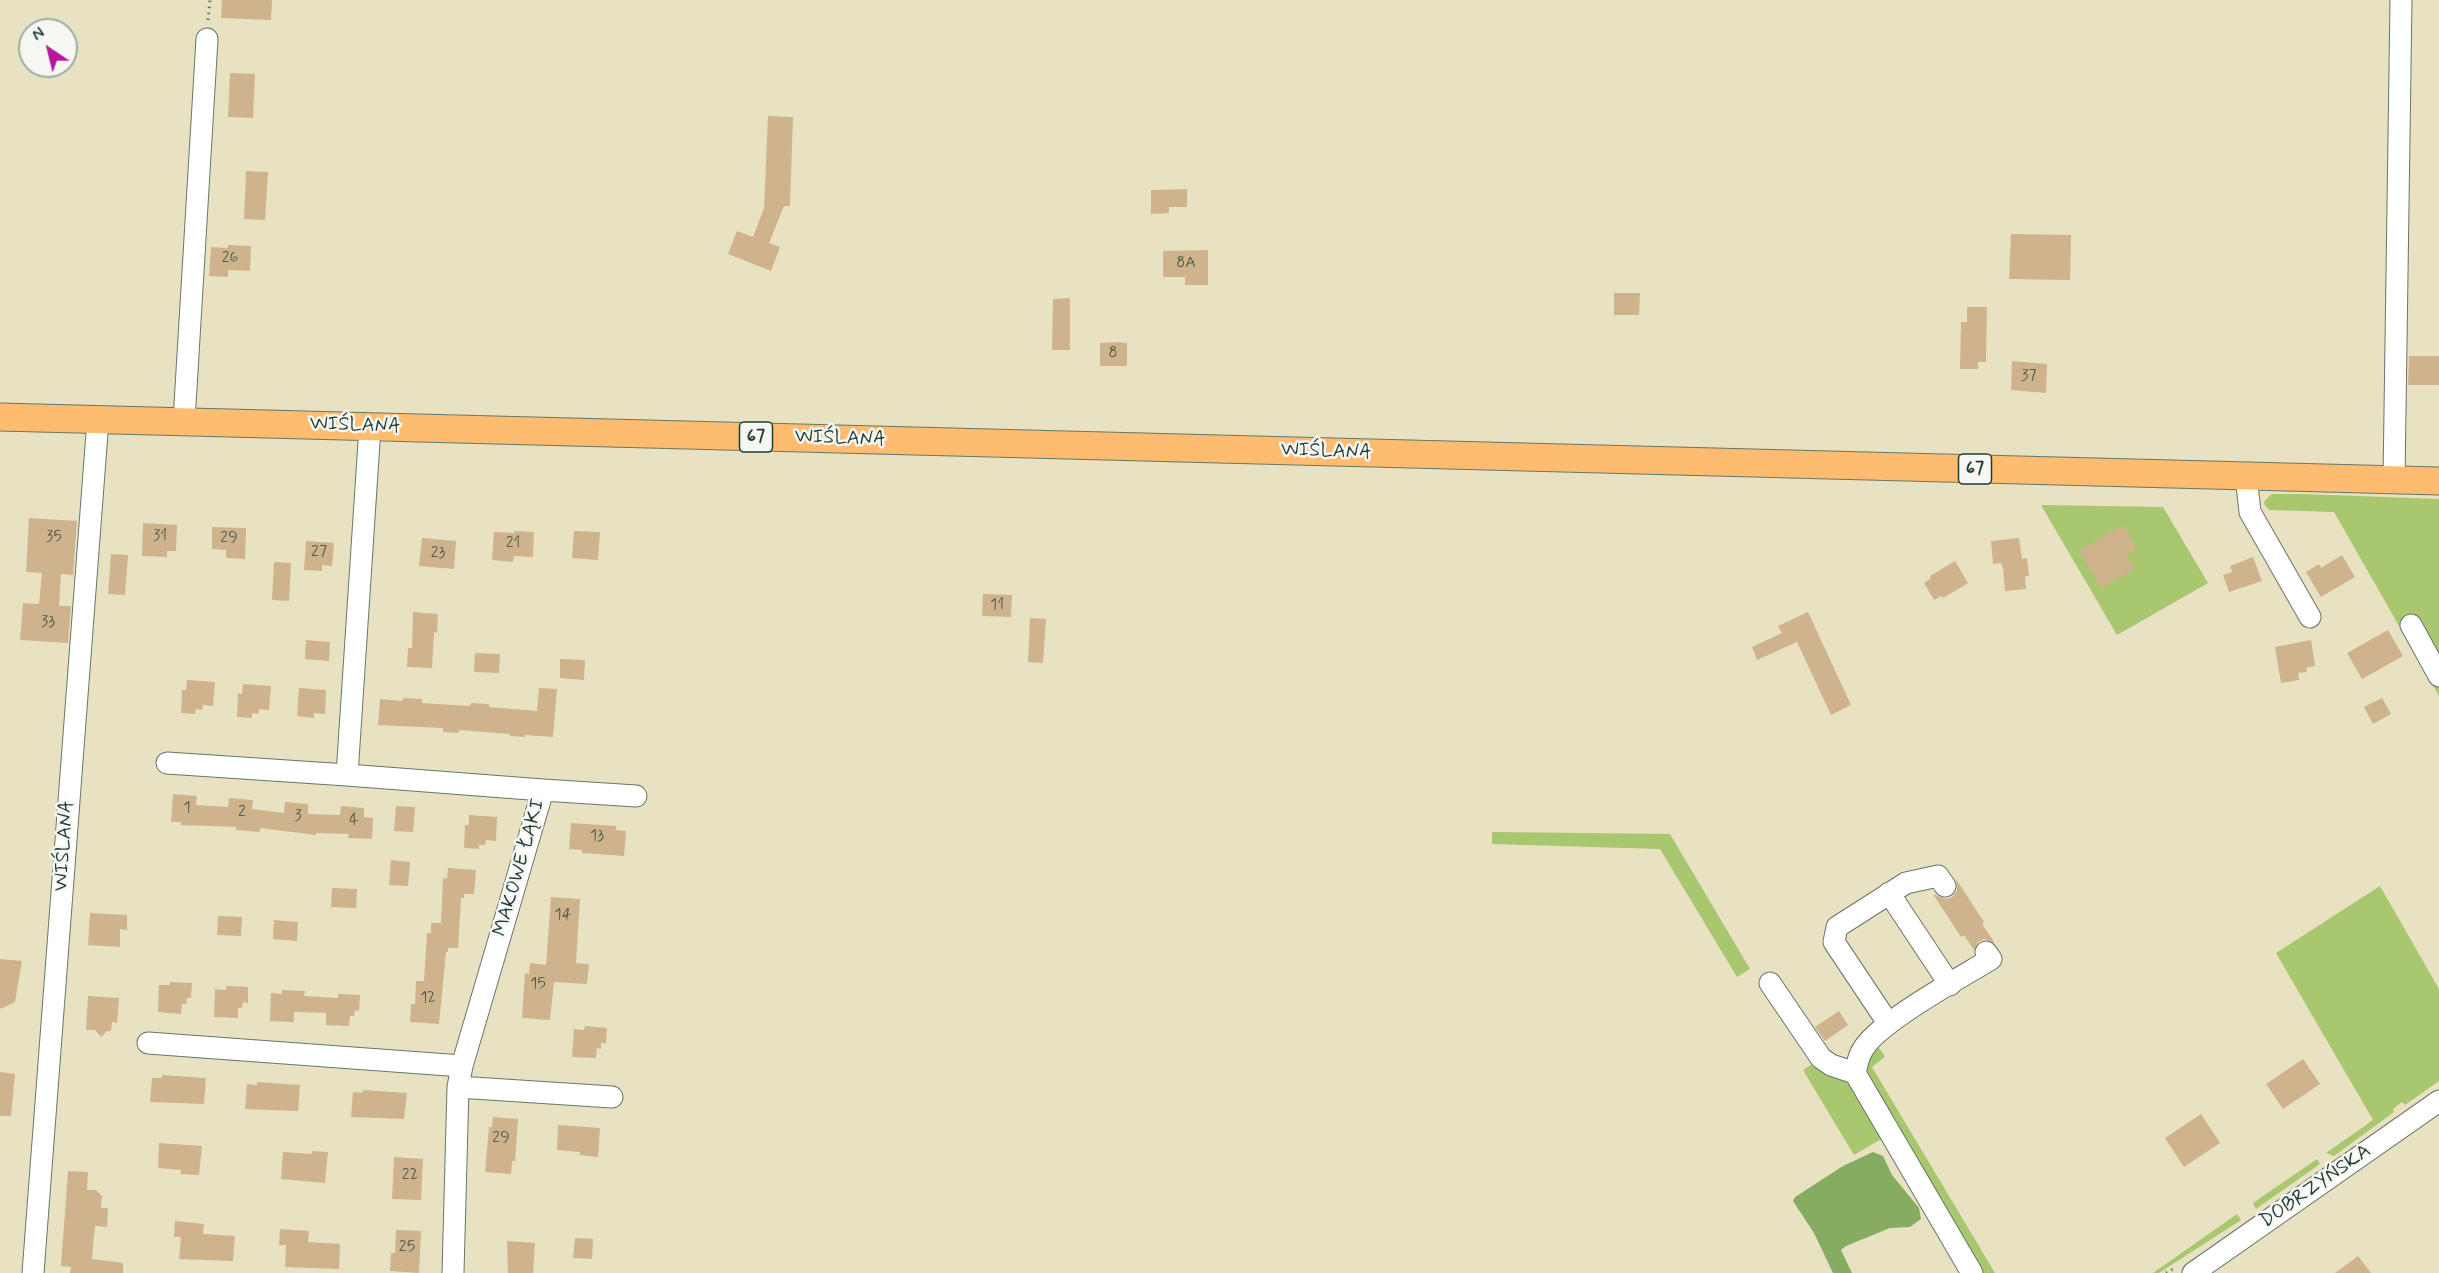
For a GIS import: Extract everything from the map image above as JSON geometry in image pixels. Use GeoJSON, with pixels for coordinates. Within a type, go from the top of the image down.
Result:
{"type":"FeatureCollection","features":[{"type":"Feature","properties":{"kind":"main road","name":"WIŚLANA"},"geometry":{"type":"LineString","coordinates":[[0,417],[2246,476]]}},
{"type":"Feature","properties":{"kind":"main road","name":"67"},"geometry":{"type":"LineString","coordinates":[[2246,476],[2439,481]]}},
{"type":"Feature","properties":{"kind":"street"},"geometry":{"type":"LineString","coordinates":[[2394,480],[2401,0]]}},
{"type":"Feature","properties":{"kind":"street"},"geometry":{"type":"LineString","coordinates":[[184,421],[207,39]]}},
{"type":"Feature","properties":{"kind":"street","name":"WIŚLANA"},"geometry":{"type":"LineString","coordinates":[[33,1273],[98,420]]}},
{"type":"Feature","properties":{"kind":"street"},"geometry":{"type":"LineString","coordinates":[[347,775],[370,427]]}},
{"type":"Feature","properties":{"kind":"street"},"geometry":{"type":"LineString","coordinates":[[2246,476],[2250,512],[2310,617]]}},
{"type":"Feature","properties":{"kind":"street"},"geometry":{"type":"LineString","coordinates":[[2410,625],[2439,676]]}},
{"type":"Feature","properties":{"kind":"street","name":"MAKOWE ŁĄKI"},"geometry":{"type":"LineString","coordinates":[[167,763],[543,790],[462,1066],[458,1087],[453,1273]]}},
{"type":"Feature","properties":{"kind":"street"},"geometry":{"type":"LineString","coordinates":[[543,790],[636,796]]}},
{"type":"Feature","properties":{"kind":"street"},"geometry":{"type":"LineString","coordinates":[[1888,1023],[1834,942],[1837,927],[1906,883],[1938,876],[1945,886]]}},
{"type":"Feature","properties":{"kind":"street"},"geometry":{"type":"LineString","coordinates":[[1889,893],[1950,985]]}},
{"type":"Feature","properties":{"kind":"street"},"geometry":{"type":"LineString","coordinates":[[1855,1073],[1862,1051],[1872,1037],[1888,1023],[1991,959],[1986,952]]}},
{"type":"Feature","properties":{"kind":"street"},"geometry":{"type":"LineString","coordinates":[[1770,983],[1821,1058],[1831,1065],[1855,1073],[1972,1273]]}},
{"type":"Feature","properties":{"kind":"street"},"geometry":{"type":"LineString","coordinates":[[148,1043],[462,1066]]}},
{"type":"Feature","properties":{"kind":"street"},"geometry":{"type":"LineString","coordinates":[[458,1087],[612,1097]]}},
{"type":"Feature","properties":{"kind":"street","name":"DOBRZYŃSKA"},"geometry":{"type":"LineString","coordinates":[[2193,1273],[2439,1101]]}},
{"type":"Feature","properties":{"kind":"green space"},"geometry":{"type":"Polygon","coordinates":[[[2272,494],[2439,499],[2439,696],[2334,512],[2269,510],[2264,504],[2272,494]]]}},
{"type":"Feature","properties":{"kind":"green space"},"geometry":{"type":"Polygon","coordinates":[[[2041,505],[2163,507],[2208,583],[2117,635],[2041,505]]]}},
{"type":"Feature","properties":{"kind":"green space"},"geometry":{"type":"Polygon","coordinates":[[[1492,832],[1670,834],[1750,969],[1737,977],[1660,849],[1492,844],[1492,832]]]}},
{"type":"Feature","properties":{"kind":"green space"},"geometry":{"type":"Polygon","coordinates":[[[2380,886],[2439,989],[2439,1081],[2405,1105],[2402,1102],[2393,1109],[2394,1112],[2334,1156],[2326,1153],[2373,1120],[2276,953],[2380,886]]]}},
{"type":"Feature","properties":{"kind":"green space"},"geometry":{"type":"Polygon","coordinates":[[[1874,1040],[1885,1057],[1872,1067],[1995,1273],[1977,1273],[1865,1079],[1863,1059],[1874,1040]]]}},
{"type":"Feature","properties":{"kind":"green space"},"geometry":{"type":"Polygon","coordinates":[[[1815,1062],[1849,1079],[1883,1138],[1854,1155],[1803,1070],[1815,1062]]]}},
{"type":"Feature","properties":{"kind":"green space"},"geometry":{"type":"Polygon","coordinates":[[[1873,1152],[1883,1156],[1892,1175],[1919,1208],[1921,1219],[1910,1227],[1890,1228],[1846,1246],[1841,1250],[1852,1273],[1833,1273],[1814,1233],[1793,1201],[1795,1197],[1843,1166],[1873,1152]]]}},
{"type":"Feature","properties":{"kind":"green space"},"geometry":{"type":"Polygon","coordinates":[[[2317,1159],[2320,1164],[2256,1209],[2253,1203],[2317,1159]]]}},
{"type":"Feature","properties":{"kind":"green space"},"geometry":{"type":"Polygon","coordinates":[[[2237,1214],[2241,1220],[2159,1273],[2153,1273],[2237,1214]]]}},
{"type":"Feature","properties":{"kind":"building"},"geometry":{"type":"Polygon","coordinates":[[[222,0],[272,0],[271,20],[221,18],[222,0]]]}},
{"type":"Feature","properties":{"kind":"building"},"geometry":{"type":"Polygon","coordinates":[[[230,73],[255,74],[253,118],[228,117],[230,73]]]}},
{"type":"Feature","properties":{"kind":"building"},"geometry":{"type":"Polygon","coordinates":[[[768,116],[793,117],[790,206],[784,206],[769,243],[780,247],[771,271],[728,254],[737,231],[753,237],[764,208],[768,116]]]}},
{"type":"Feature","properties":{"kind":"building"},"geometry":{"type":"Polygon","coordinates":[[[246,171],[268,172],[265,220],[244,219],[246,171]]]}},
{"type":"Feature","properties":{"kind":"building"},"geometry":{"type":"Polygon","coordinates":[[[1187,189],[1187,207],[1169,207],[1169,213],[1151,214],[1151,190],[1187,189]]]}},
{"type":"Feature","properties":{"kind":"building"},"geometry":{"type":"Polygon","coordinates":[[[2011,234],[2071,235],[2070,280],[2009,279],[2011,234]]]}},
{"type":"Feature","properties":{"kind":"building"},"geometry":{"type":"Polygon","coordinates":[[[228,245],[251,246],[250,271],[228,270],[228,277],[209,276],[211,247],[228,248],[228,245]]]}},
{"type":"Feature","properties":{"kind":"building"},"geometry":{"type":"Polygon","coordinates":[[[1208,250],[1208,285],[1185,285],[1185,277],[1163,277],[1163,251],[1208,250]]]}},
{"type":"Feature","properties":{"kind":"building"},"geometry":{"type":"Polygon","coordinates":[[[1614,293],[1640,293],[1639,315],[1614,315],[1614,293]]]}},
{"type":"Feature","properties":{"kind":"building"},"geometry":{"type":"Polygon","coordinates":[[[1070,298],[1070,350],[1052,350],[1053,299],[1070,298]]]}},
{"type":"Feature","properties":{"kind":"building"},"geometry":{"type":"Polygon","coordinates":[[[1967,307],[1987,307],[1986,362],[1978,362],[1978,369],[1960,369],[1961,322],[1967,322],[1967,307]]]}},
{"type":"Feature","properties":{"kind":"building"},"geometry":{"type":"Polygon","coordinates":[[[1100,343],[1127,343],[1127,366],[1100,366],[1100,343]]]}},
{"type":"Feature","properties":{"kind":"building"},"geometry":{"type":"Polygon","coordinates":[[[2409,356],[2439,356],[2439,385],[2408,385],[2409,356]]]}},
{"type":"Feature","properties":{"kind":"building"},"geometry":{"type":"Polygon","coordinates":[[[2012,361],[2047,364],[2046,393],[2011,390],[2012,361]]]}},
{"type":"Feature","properties":{"kind":"building"},"geometry":{"type":"Polygon","coordinates":[[[29,518],[77,521],[73,575],[61,574],[59,606],[71,606],[68,643],[20,640],[23,603],[39,604],[42,573],[26,572],[29,518]]]}},
{"type":"Feature","properties":{"kind":"building"},"geometry":{"type":"Polygon","coordinates":[[[143,523],[177,525],[176,551],[167,551],[167,557],[142,556],[143,523]]]}},
{"type":"Feature","properties":{"kind":"building"},"geometry":{"type":"Polygon","coordinates":[[[2124,525],[2137,550],[2126,555],[2134,569],[2100,588],[2079,550],[2124,525]]]}},
{"type":"Feature","properties":{"kind":"building"},"geometry":{"type":"Polygon","coordinates":[[[212,527],[246,528],[245,559],[226,558],[226,550],[212,549],[212,527]]]}},
{"type":"Feature","properties":{"kind":"building"},"geometry":{"type":"Polygon","coordinates":[[[514,531],[534,532],[533,557],[514,556],[513,562],[492,560],[494,532],[514,533],[514,531]]]}},
{"type":"Feature","properties":{"kind":"building"},"geometry":{"type":"Polygon","coordinates":[[[574,531],[600,532],[598,560],[572,558],[574,531]]]}},
{"type":"Feature","properties":{"kind":"building"},"geometry":{"type":"Polygon","coordinates":[[[422,538],[456,541],[454,569],[419,566],[422,538]]]}},
{"type":"Feature","properties":{"kind":"building"},"geometry":{"type":"Polygon","coordinates":[[[2019,538],[2022,559],[2027,558],[2029,576],[2025,576],[2026,589],[2005,591],[2001,563],[1993,564],[1991,541],[2019,538]]]}},
{"type":"Feature","properties":{"kind":"building"},"geometry":{"type":"Polygon","coordinates":[[[306,541],[334,543],[332,566],[322,565],[322,571],[304,570],[306,541]]]}},
{"type":"Feature","properties":{"kind":"building"},"geometry":{"type":"Polygon","coordinates":[[[111,554],[128,555],[125,595],[108,594],[111,554]]]}},
{"type":"Feature","properties":{"kind":"building"},"geometry":{"type":"Polygon","coordinates":[[[2342,555],[2355,577],[2321,597],[2306,572],[2319,564],[2321,568],[2342,555]]]}},
{"type":"Feature","properties":{"kind":"building"},"geometry":{"type":"Polygon","coordinates":[[[2253,557],[2262,581],[2229,592],[2223,575],[2232,572],[2230,566],[2253,557]]]}},
{"type":"Feature","properties":{"kind":"building"},"geometry":{"type":"Polygon","coordinates":[[[1955,561],[1968,583],[1943,598],[1941,596],[1934,600],[1924,583],[1931,578],[1930,576],[1955,561]]]}},
{"type":"Feature","properties":{"kind":"building"},"geometry":{"type":"Polygon","coordinates":[[[274,562],[291,563],[289,601],[272,600],[274,562]]]}},
{"type":"Feature","properties":{"kind":"building"},"geometry":{"type":"Polygon","coordinates":[[[983,594],[1012,595],[1011,617],[982,616],[983,594]]]}},
{"type":"Feature","properties":{"kind":"building"},"geometry":{"type":"Polygon","coordinates":[[[413,612],[438,614],[437,633],[434,632],[432,668],[407,667],[408,648],[412,648],[413,612]]]}},
{"type":"Feature","properties":{"kind":"building"},"geometry":{"type":"Polygon","coordinates":[[[1808,612],[1851,705],[1831,715],[1797,642],[1757,660],[1752,647],[1782,633],[1778,626],[1808,612]]]}},
{"type":"Feature","properties":{"kind":"building"},"geometry":{"type":"Polygon","coordinates":[[[1030,618],[1046,619],[1043,663],[1028,662],[1030,618]]]}},
{"type":"Feature","properties":{"kind":"building"},"geometry":{"type":"Polygon","coordinates":[[[2388,630],[2403,656],[2362,679],[2347,653],[2388,630]]]}},
{"type":"Feature","properties":{"kind":"building"},"geometry":{"type":"Polygon","coordinates":[[[306,640],[330,642],[329,661],[305,659],[306,640]]]}},
{"type":"Feature","properties":{"kind":"building"},"geometry":{"type":"Polygon","coordinates":[[[2311,640],[2315,666],[2306,668],[2307,672],[2298,673],[2299,680],[2281,683],[2275,647],[2311,640]]]}},
{"type":"Feature","properties":{"kind":"building"},"geometry":{"type":"Polygon","coordinates":[[[475,653],[500,654],[499,673],[474,672],[475,653]]]}},
{"type":"Feature","properties":{"kind":"building"},"geometry":{"type":"Polygon","coordinates":[[[560,659],[585,660],[584,680],[560,678],[560,659]]]}},
{"type":"Feature","properties":{"kind":"building"},"geometry":{"type":"Polygon","coordinates":[[[187,680],[215,682],[213,706],[203,705],[202,710],[196,709],[195,714],[181,713],[182,690],[186,690],[187,680]]]}},
{"type":"Feature","properties":{"kind":"building"},"geometry":{"type":"Polygon","coordinates":[[[243,684],[271,686],[269,710],[259,709],[258,714],[252,713],[252,718],[237,717],[238,693],[242,694],[243,684]]]}},
{"type":"Feature","properties":{"kind":"building"},"geometry":{"type":"Polygon","coordinates":[[[299,688],[326,690],[325,714],[314,713],[314,718],[297,716],[299,688]]]}},
{"type":"Feature","properties":{"kind":"building"},"geometry":{"type":"Polygon","coordinates":[[[539,688],[557,689],[553,737],[510,736],[510,734],[459,730],[459,733],[443,732],[443,728],[378,725],[380,699],[403,701],[403,698],[422,699],[422,703],[470,706],[471,703],[489,704],[489,707],[537,711],[539,688]]]}},
{"type":"Feature","properties":{"kind":"building"},"geometry":{"type":"Polygon","coordinates":[[[2382,698],[2391,714],[2373,724],[2364,707],[2382,698]]]}},
{"type":"Feature","properties":{"kind":"building"},"geometry":{"type":"Polygon","coordinates":[[[173,794],[197,796],[196,805],[228,807],[229,798],[253,800],[252,809],[284,813],[285,802],[308,804],[308,814],[340,815],[341,806],[364,808],[364,817],[373,818],[372,839],[348,838],[349,834],[316,833],[316,835],[260,828],[260,832],[236,830],[236,827],[181,825],[181,822],[171,822],[173,794]]]}},
{"type":"Feature","properties":{"kind":"building"},"geometry":{"type":"Polygon","coordinates":[[[396,806],[415,807],[413,832],[394,831],[396,806]]]}},
{"type":"Feature","properties":{"kind":"building"},"geometry":{"type":"Polygon","coordinates":[[[469,815],[497,817],[496,841],[486,840],[485,845],[479,845],[479,849],[464,848],[465,825],[469,825],[469,815]]]}},
{"type":"Feature","properties":{"kind":"building"},"geometry":{"type":"Polygon","coordinates":[[[571,823],[616,826],[616,830],[626,831],[624,856],[582,853],[582,850],[569,849],[571,823]]]}},
{"type":"Feature","properties":{"kind":"building"},"geometry":{"type":"Polygon","coordinates":[[[391,860],[410,862],[408,886],[389,885],[391,860]]]}},
{"type":"Feature","properties":{"kind":"building"},"geometry":{"type":"Polygon","coordinates":[[[448,868],[476,870],[474,894],[464,894],[464,898],[461,898],[458,948],[448,948],[446,952],[439,1024],[410,1022],[411,1004],[415,1004],[416,981],[424,981],[427,933],[431,933],[431,923],[441,923],[443,878],[447,879],[448,868]]]}},
{"type":"Feature","properties":{"kind":"building"},"geometry":{"type":"Polygon","coordinates":[[[1956,879],[1995,943],[1984,939],[1978,942],[1974,950],[1964,935],[1961,937],[1933,894],[1946,899],[1952,897],[1957,891],[1956,879]]]}},
{"type":"Feature","properties":{"kind":"building"},"geometry":{"type":"Polygon","coordinates":[[[332,888],[357,889],[356,908],[331,907],[332,888]]]}},
{"type":"Feature","properties":{"kind":"building"},"geometry":{"type":"Polygon","coordinates":[[[551,897],[580,899],[576,963],[589,964],[587,984],[554,982],[550,1020],[522,1018],[525,973],[529,974],[530,963],[546,965],[551,897]]]}},
{"type":"Feature","properties":{"kind":"building"},"geometry":{"type":"Polygon","coordinates":[[[90,913],[127,915],[127,930],[120,929],[120,947],[88,945],[90,913]]]}},
{"type":"Feature","properties":{"kind":"building"},"geometry":{"type":"Polygon","coordinates":[[[218,916],[242,917],[241,936],[217,935],[218,916]]]}},
{"type":"Feature","properties":{"kind":"building"},"geometry":{"type":"Polygon","coordinates":[[[274,920],[298,922],[297,941],[273,939],[274,920]]]}},
{"type":"Feature","properties":{"kind":"building"},"geometry":{"type":"Polygon","coordinates":[[[0,959],[22,961],[15,1002],[0,1009],[0,959]]]}},
{"type":"Feature","properties":{"kind":"building"},"geometry":{"type":"Polygon","coordinates":[[[170,982],[192,983],[191,998],[187,998],[186,1004],[182,1004],[181,1014],[158,1012],[159,985],[170,985],[170,982]]]}},
{"type":"Feature","properties":{"kind":"building"},"geometry":{"type":"Polygon","coordinates":[[[226,986],[248,987],[248,1003],[243,1002],[242,1008],[238,1008],[238,1018],[214,1017],[215,989],[226,990],[226,986]]]}},
{"type":"Feature","properties":{"kind":"building"},"geometry":{"type":"Polygon","coordinates":[[[282,990],[305,991],[304,996],[338,998],[338,994],[360,995],[359,1011],[355,1010],[354,1016],[350,1016],[349,1026],[326,1025],[326,1013],[294,1012],[294,1022],[270,1021],[271,993],[282,994],[282,990]]]}},
{"type":"Feature","properties":{"kind":"building"},"geometry":{"type":"Polygon","coordinates":[[[88,996],[119,998],[117,1023],[112,1022],[111,1031],[107,1031],[101,1037],[95,1030],[86,1030],[88,996]]]}},
{"type":"Feature","properties":{"kind":"building"},"geometry":{"type":"Polygon","coordinates":[[[1839,1011],[1848,1025],[1825,1041],[1815,1027],[1839,1011]]]}},
{"type":"Feature","properties":{"kind":"building"},"geometry":{"type":"Polygon","coordinates":[[[585,1026],[607,1028],[606,1043],[601,1043],[601,1049],[597,1048],[596,1058],[572,1057],[574,1029],[584,1030],[585,1026]]]}},
{"type":"Feature","properties":{"kind":"building"},"geometry":{"type":"Polygon","coordinates":[[[2303,1059],[2320,1084],[2283,1109],[2266,1084],[2303,1059]]]}},
{"type":"Feature","properties":{"kind":"building"},"geometry":{"type":"Polygon","coordinates":[[[0,1072],[15,1074],[11,1116],[0,1116],[0,1072]]]}},
{"type":"Feature","properties":{"kind":"building"},"geometry":{"type":"Polygon","coordinates":[[[162,1075],[206,1078],[204,1104],[150,1102],[152,1078],[162,1078],[162,1075]]]}},
{"type":"Feature","properties":{"kind":"building"},"geometry":{"type":"Polygon","coordinates":[[[257,1082],[300,1085],[298,1111],[245,1109],[247,1084],[257,1085],[257,1082]]]}},
{"type":"Feature","properties":{"kind":"building"},"geometry":{"type":"Polygon","coordinates":[[[363,1090],[407,1093],[404,1119],[351,1117],[353,1092],[363,1093],[363,1090]]]}},
{"type":"Feature","properties":{"kind":"building"},"geometry":{"type":"Polygon","coordinates":[[[2201,1114],[2220,1143],[2184,1167],[2165,1138],[2201,1114]]]}},
{"type":"Feature","properties":{"kind":"building"},"geometry":{"type":"Polygon","coordinates":[[[493,1117],[518,1119],[515,1161],[512,1161],[511,1174],[485,1172],[489,1127],[492,1127],[493,1117]]]}},
{"type":"Feature","properties":{"kind":"building"},"geometry":{"type":"Polygon","coordinates":[[[558,1125],[600,1128],[598,1157],[580,1155],[580,1152],[557,1150],[558,1125]]]}},
{"type":"Feature","properties":{"kind":"building"},"geometry":{"type":"Polygon","coordinates":[[[159,1143],[202,1146],[199,1175],[181,1174],[181,1170],[158,1168],[159,1143]]]}},
{"type":"Feature","properties":{"kind":"building"},"geometry":{"type":"Polygon","coordinates":[[[312,1151],[328,1152],[325,1183],[281,1179],[283,1152],[312,1154],[312,1151]]]}},
{"type":"Feature","properties":{"kind":"building"},"geometry":{"type":"Polygon","coordinates":[[[394,1157],[423,1159],[421,1200],[392,1199],[394,1157]]]}},
{"type":"Feature","properties":{"kind":"building"},"geometry":{"type":"Polygon","coordinates":[[[68,1171],[88,1172],[87,1190],[96,1190],[102,1196],[101,1208],[108,1208],[107,1227],[95,1226],[92,1259],[123,1263],[123,1273],[70,1273],[71,1267],[61,1266],[68,1171]]]}},
{"type":"Feature","properties":{"kind":"building"},"geometry":{"type":"Polygon","coordinates":[[[175,1221],[204,1224],[203,1234],[235,1236],[233,1261],[179,1259],[181,1237],[174,1237],[175,1221]]]}},
{"type":"Feature","properties":{"kind":"building"},"geometry":{"type":"Polygon","coordinates":[[[280,1229],[309,1231],[308,1242],[340,1244],[339,1269],[285,1267],[286,1245],[279,1245],[280,1229]]]}},
{"type":"Feature","properties":{"kind":"building"},"geometry":{"type":"Polygon","coordinates":[[[396,1230],[421,1231],[419,1273],[390,1271],[391,1253],[395,1253],[396,1230]]]}},
{"type":"Feature","properties":{"kind":"building"},"geometry":{"type":"Polygon","coordinates":[[[575,1238],[593,1239],[592,1259],[573,1258],[575,1238]]]}},
{"type":"Feature","properties":{"kind":"building"},"geometry":{"type":"Polygon","coordinates":[[[507,1241],[535,1243],[533,1273],[508,1273],[507,1241]]]}},
{"type":"Feature","properties":{"kind":"building"},"geometry":{"type":"Polygon","coordinates":[[[2358,1256],[2371,1273],[2335,1273],[2358,1256]]]}}]}
